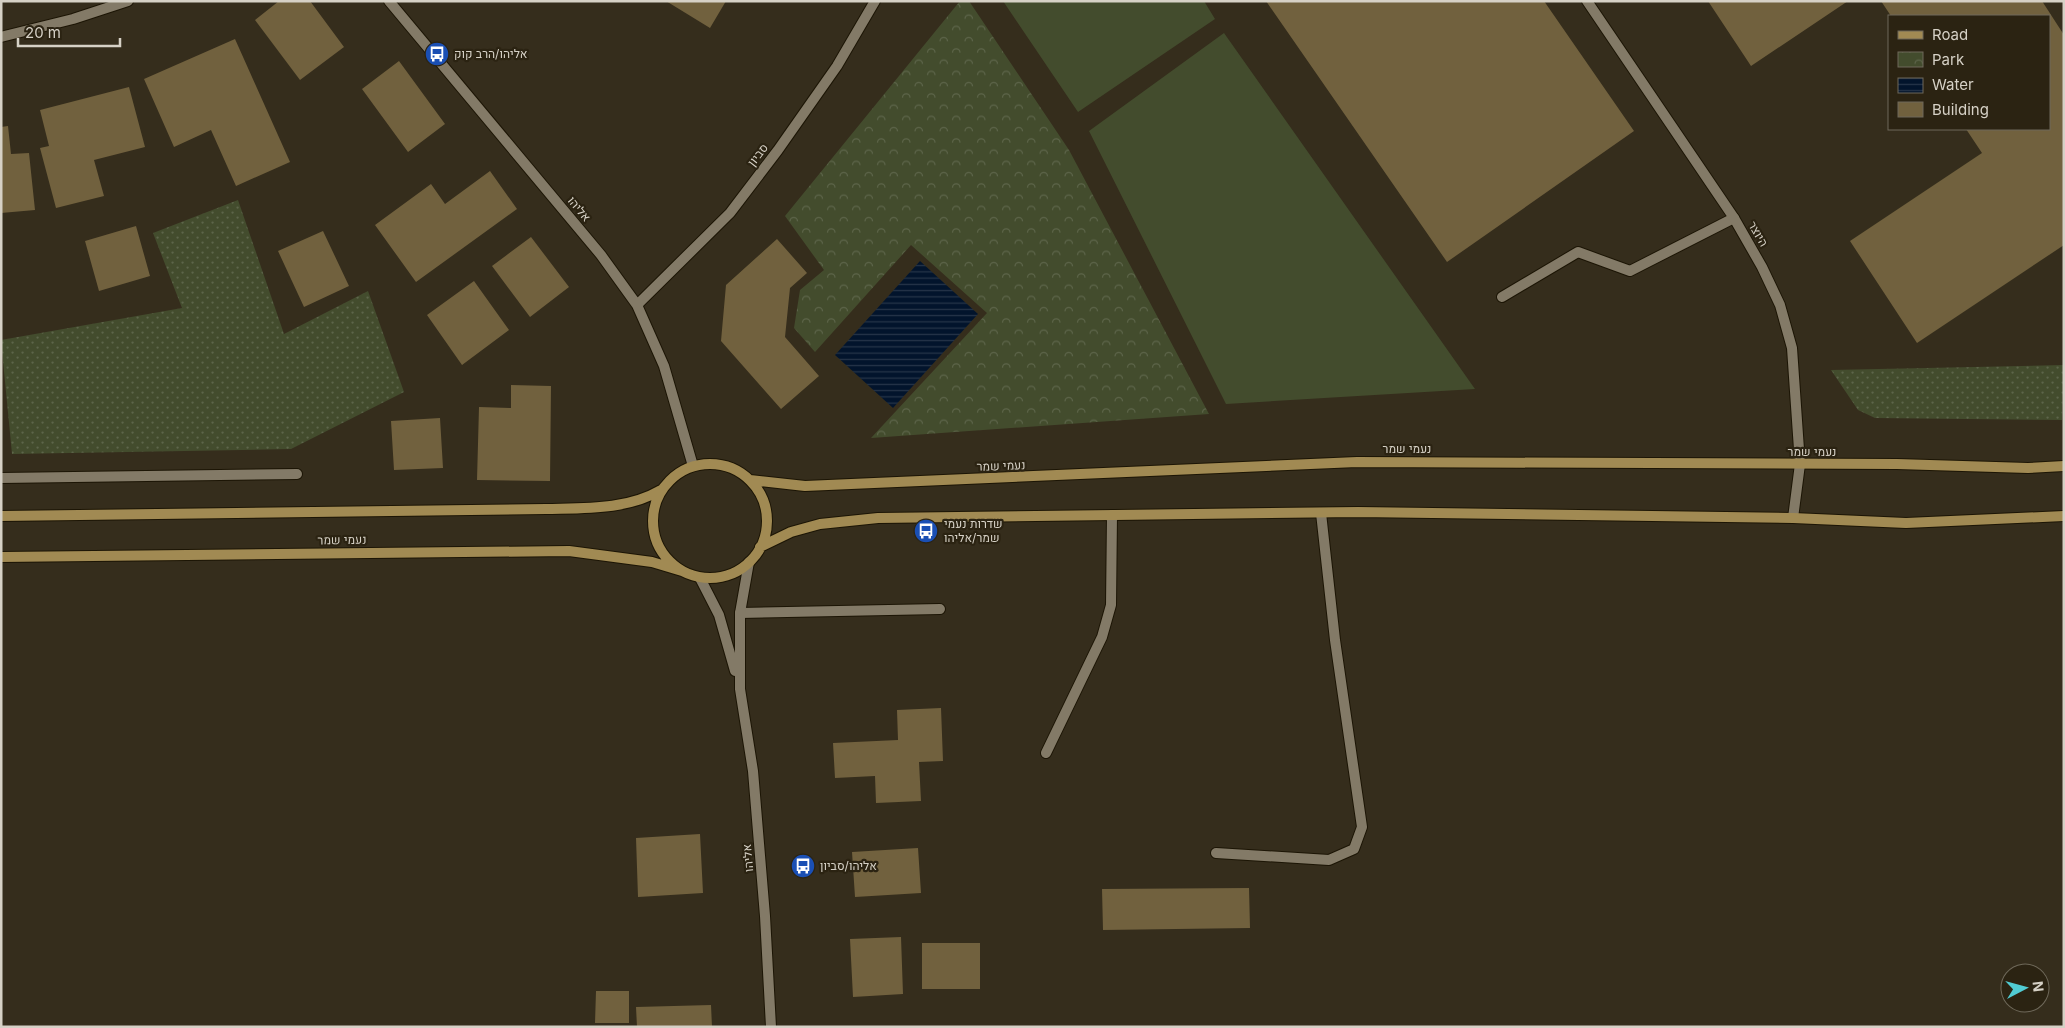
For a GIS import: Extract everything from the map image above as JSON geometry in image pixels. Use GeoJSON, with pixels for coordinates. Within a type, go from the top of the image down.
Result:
{"type":"FeatureCollection","features":[{"type":"Feature","properties":{"kind":"street"},"geometry":{"type":"LineString","coordinates":[[1,37],[72,19],[128,1]]}},
{"type":"Feature","properties":{"kind":"street","name":"אליהו"},"geometry":{"type":"LineString","coordinates":[[389,1],[594,247],[637,305],[664,366],[693,466]]}},
{"type":"Feature","properties":{"kind":"street","name":"סביון"},"geometry":{"type":"LineString","coordinates":[[637,305],[730,213],[837,66],[875,1]]}},
{"type":"Feature","properties":{"kind":"street","name":"היוצר"},"geometry":{"type":"LineString","coordinates":[[1587,1],[1734,218],[1762,267],[1780,305],[1792,348],[1800,464],[1793,518]]}},
{"type":"Feature","properties":{"kind":"street"},"geometry":{"type":"LineString","coordinates":[[1502,297],[1578,252],[1630,271],[1734,218]]}},
{"type":"Feature","properties":{"kind":"street","name":"נעמי שמר"},"geometry":{"type":"LineString","coordinates":[[750,480],[805,486],[834,486],[1358,462],[1800,464],[2028,468],[2064,466]]}},
{"type":"Feature","properties":{"kind":"street"},"geometry":{"type":"LineString","coordinates":[[708,464],[723,465],[738,471],[750,480],[760,495],[766,512],[766,530],[760,547],[749,562],[735,572],[718,578],[700,578],[682,571],[670,562],[660,549],[654,534],[652,519],[655,504],[661,490],[670,479],[693,466],[708,464]]}},
{"type":"Feature","properties":{"kind":"street"},"geometry":{"type":"LineString","coordinates":[[1,478],[297,474]]}},
{"type":"Feature","properties":{"kind":"street"},"geometry":{"type":"LineString","coordinates":[[1,516],[594,507],[614,506],[647,498],[661,490]]}},
{"type":"Feature","properties":{"kind":"street"},"geometry":{"type":"LineString","coordinates":[[760,547],[791,532],[820,524],[878,518],[1320,513],[1793,518],[1906,522],[2064,516]]}},
{"type":"Feature","properties":{"kind":"street"},"geometry":{"type":"LineString","coordinates":[[1216,853],[1329,860],[1354,849],[1362,827],[1335,640],[1320,513]]}},
{"type":"Feature","properties":{"kind":"street"},"geometry":{"type":"LineString","coordinates":[[1046,753],[1102,637],[1112,605],[1112,515]]}},
{"type":"Feature","properties":{"kind":"street","name":"נעמי שמר"},"geometry":{"type":"LineString","coordinates":[[1,557],[569,551],[652,562],[682,571]]}},
{"type":"Feature","properties":{"kind":"street","name":"אליהו"},"geometry":{"type":"LineString","coordinates":[[740,689],[740,613],[749,562]]}},
{"type":"Feature","properties":{"kind":"street","name":"אליהו"},"geometry":{"type":"LineString","coordinates":[[700,578],[719,615],[740,689],[754,781],[765,916],[771,1027]]}},
{"type":"Feature","properties":{"kind":"street"},"geometry":{"type":"LineString","coordinates":[[740,613],[940,610]]}},
{"type":"Feature","properties":{"kind":"green space"},"geometry":{"type":"Polygon","coordinates":[[[960,1],[969,1],[1069,150],[1209,414],[871,438],[987,313],[911,245],[815,352],[794,328],[800,290],[824,270],[785,216],[960,1]]]}},
{"type":"Feature","properties":{"kind":"green space"},"geometry":{"type":"Polygon","coordinates":[[[1003,1],[1204,1],[1215,19],[1078,112],[1003,1]]]}},
{"type":"Feature","properties":{"kind":"green space"},"geometry":{"type":"Polygon","coordinates":[[[1224,33],[1475,389],[1226,404],[1089,131],[1224,33]]]}},
{"type":"Feature","properties":{"kind":"green space"},"geometry":{"type":"Polygon","coordinates":[[[238,200],[284,334],[368,291],[404,392],[291,449],[12,454],[1,340],[182,308],[153,233],[238,200]]]}},
{"type":"Feature","properties":{"kind":"green space"},"geometry":{"type":"Polygon","coordinates":[[[2064,365],[2062,420],[1875,418],[1858,410],[1831,370],[2064,365]]]}},
{"type":"Feature","properties":{"kind":"water"},"geometry":{"type":"Polygon","coordinates":[[[920,261],[978,314],[893,408],[835,355],[920,261]]]}},
{"type":"Feature","properties":{"kind":"building"},"geometry":{"type":"Polygon","coordinates":[[[279,1],[310,1],[344,47],[300,80],[255,20],[279,1]]]}},
{"type":"Feature","properties":{"kind":"building"},"geometry":{"type":"Polygon","coordinates":[[[666,1],[726,1],[710,28],[666,1]]]}},
{"type":"Feature","properties":{"kind":"building"},"geometry":{"type":"Polygon","coordinates":[[[1266,1],[1544,1],[1634,131],[1447,262],[1266,1]]]}},
{"type":"Feature","properties":{"kind":"building"},"geometry":{"type":"Polygon","coordinates":[[[1708,1],[1848,1],[1751,66],[1708,1]]]}},
{"type":"Feature","properties":{"kind":"building"},"geometry":{"type":"Polygon","coordinates":[[[1881,1],[2042,1],[2064,35],[2064,245],[1917,343],[1850,241],[1982,153],[1967,130],[2050,130],[2050,15],[1890,15],[1881,1]]]}},
{"type":"Feature","properties":{"kind":"building"},"geometry":{"type":"Polygon","coordinates":[[[235,39],[290,162],[236,186],[211,130],[174,147],[144,79],[235,39]]]}},
{"type":"Feature","properties":{"kind":"building"},"geometry":{"type":"Polygon","coordinates":[[[399,61],[445,124],[408,152],[362,89],[399,61]]]}},
{"type":"Feature","properties":{"kind":"building"},"geometry":{"type":"Polygon","coordinates":[[[129,87],[145,147],[94,160],[104,196],[56,208],[40,148],[49,146],[40,110],[129,87]]]}},
{"type":"Feature","properties":{"kind":"building"},"geometry":{"type":"Polygon","coordinates":[[[8,126],[11,154],[29,153],[35,210],[1,213],[1,127],[8,126]]]}},
{"type":"Feature","properties":{"kind":"building"},"geometry":{"type":"Polygon","coordinates":[[[490,171],[517,209],[416,282],[375,225],[431,184],[445,204],[490,171]]]}},
{"type":"Feature","properties":{"kind":"building"},"geometry":{"type":"Polygon","coordinates":[[[136,226],[150,276],[99,291],[85,241],[136,226]]]}},
{"type":"Feature","properties":{"kind":"building"},"geometry":{"type":"Polygon","coordinates":[[[323,231],[349,286],[304,307],[278,251],[323,231]]]}},
{"type":"Feature","properties":{"kind":"building"},"geometry":{"type":"Polygon","coordinates":[[[531,237],[569,287],[530,317],[492,266],[531,237]]]}},
{"type":"Feature","properties":{"kind":"building"},"geometry":{"type":"Polygon","coordinates":[[[777,239],[807,273],[790,288],[785,337],[819,376],[781,409],[721,341],[726,285],[777,239]]]}},
{"type":"Feature","properties":{"kind":"building"},"geometry":{"type":"Polygon","coordinates":[[[474,281],[509,330],[462,365],[427,315],[474,281]]]}},
{"type":"Feature","properties":{"kind":"building"},"geometry":{"type":"Polygon","coordinates":[[[511,385],[551,386],[550,481],[477,480],[479,407],[511,408],[511,385]]]}},
{"type":"Feature","properties":{"kind":"building"},"geometry":{"type":"Polygon","coordinates":[[[440,418],[443,468],[394,470],[391,421],[440,418]]]}},
{"type":"Feature","properties":{"kind":"building"},"geometry":{"type":"Polygon","coordinates":[[[941,708],[943,761],[919,762],[921,801],[876,803],[875,776],[835,778],[833,743],[898,740],[897,710],[941,708]]]}},
{"type":"Feature","properties":{"kind":"building"},"geometry":{"type":"Polygon","coordinates":[[[700,834],[703,893],[638,897],[636,838],[700,834]]]}},
{"type":"Feature","properties":{"kind":"building"},"geometry":{"type":"Polygon","coordinates":[[[918,848],[921,893],[855,897],[852,852],[918,848]]]}},
{"type":"Feature","properties":{"kind":"building"},"geometry":{"type":"Polygon","coordinates":[[[1249,888],[1250,928],[1103,930],[1102,889],[1249,888]]]}},
{"type":"Feature","properties":{"kind":"building"},"geometry":{"type":"Polygon","coordinates":[[[901,937],[903,994],[853,997],[850,939],[901,937]]]}},
{"type":"Feature","properties":{"kind":"building"},"geometry":{"type":"Polygon","coordinates":[[[922,943],[980,943],[980,989],[922,989],[922,943]]]}},
{"type":"Feature","properties":{"kind":"building"},"geometry":{"type":"Polygon","coordinates":[[[596,991],[629,991],[629,1023],[595,1023],[596,991]]]}},
{"type":"Feature","properties":{"kind":"building"},"geometry":{"type":"Polygon","coordinates":[[[711,1005],[712,1027],[637,1027],[636,1007],[711,1005]]]}},
{"type":"Feature","properties":{"kind":"place","name":"אליהו/הרב קוק"},"geometry":{"type":"Point","coordinates":[437,54]}},
{"type":"Feature","properties":{"kind":"place","name":"שדרות נעמי שמר/אליהו"},"geometry":{"type":"Point","coordinates":[926,531]}},
{"type":"Feature","properties":{"kind":"place","name":"אליהו/סביון"},"geometry":{"type":"Point","coordinates":[803,866]}}]}
